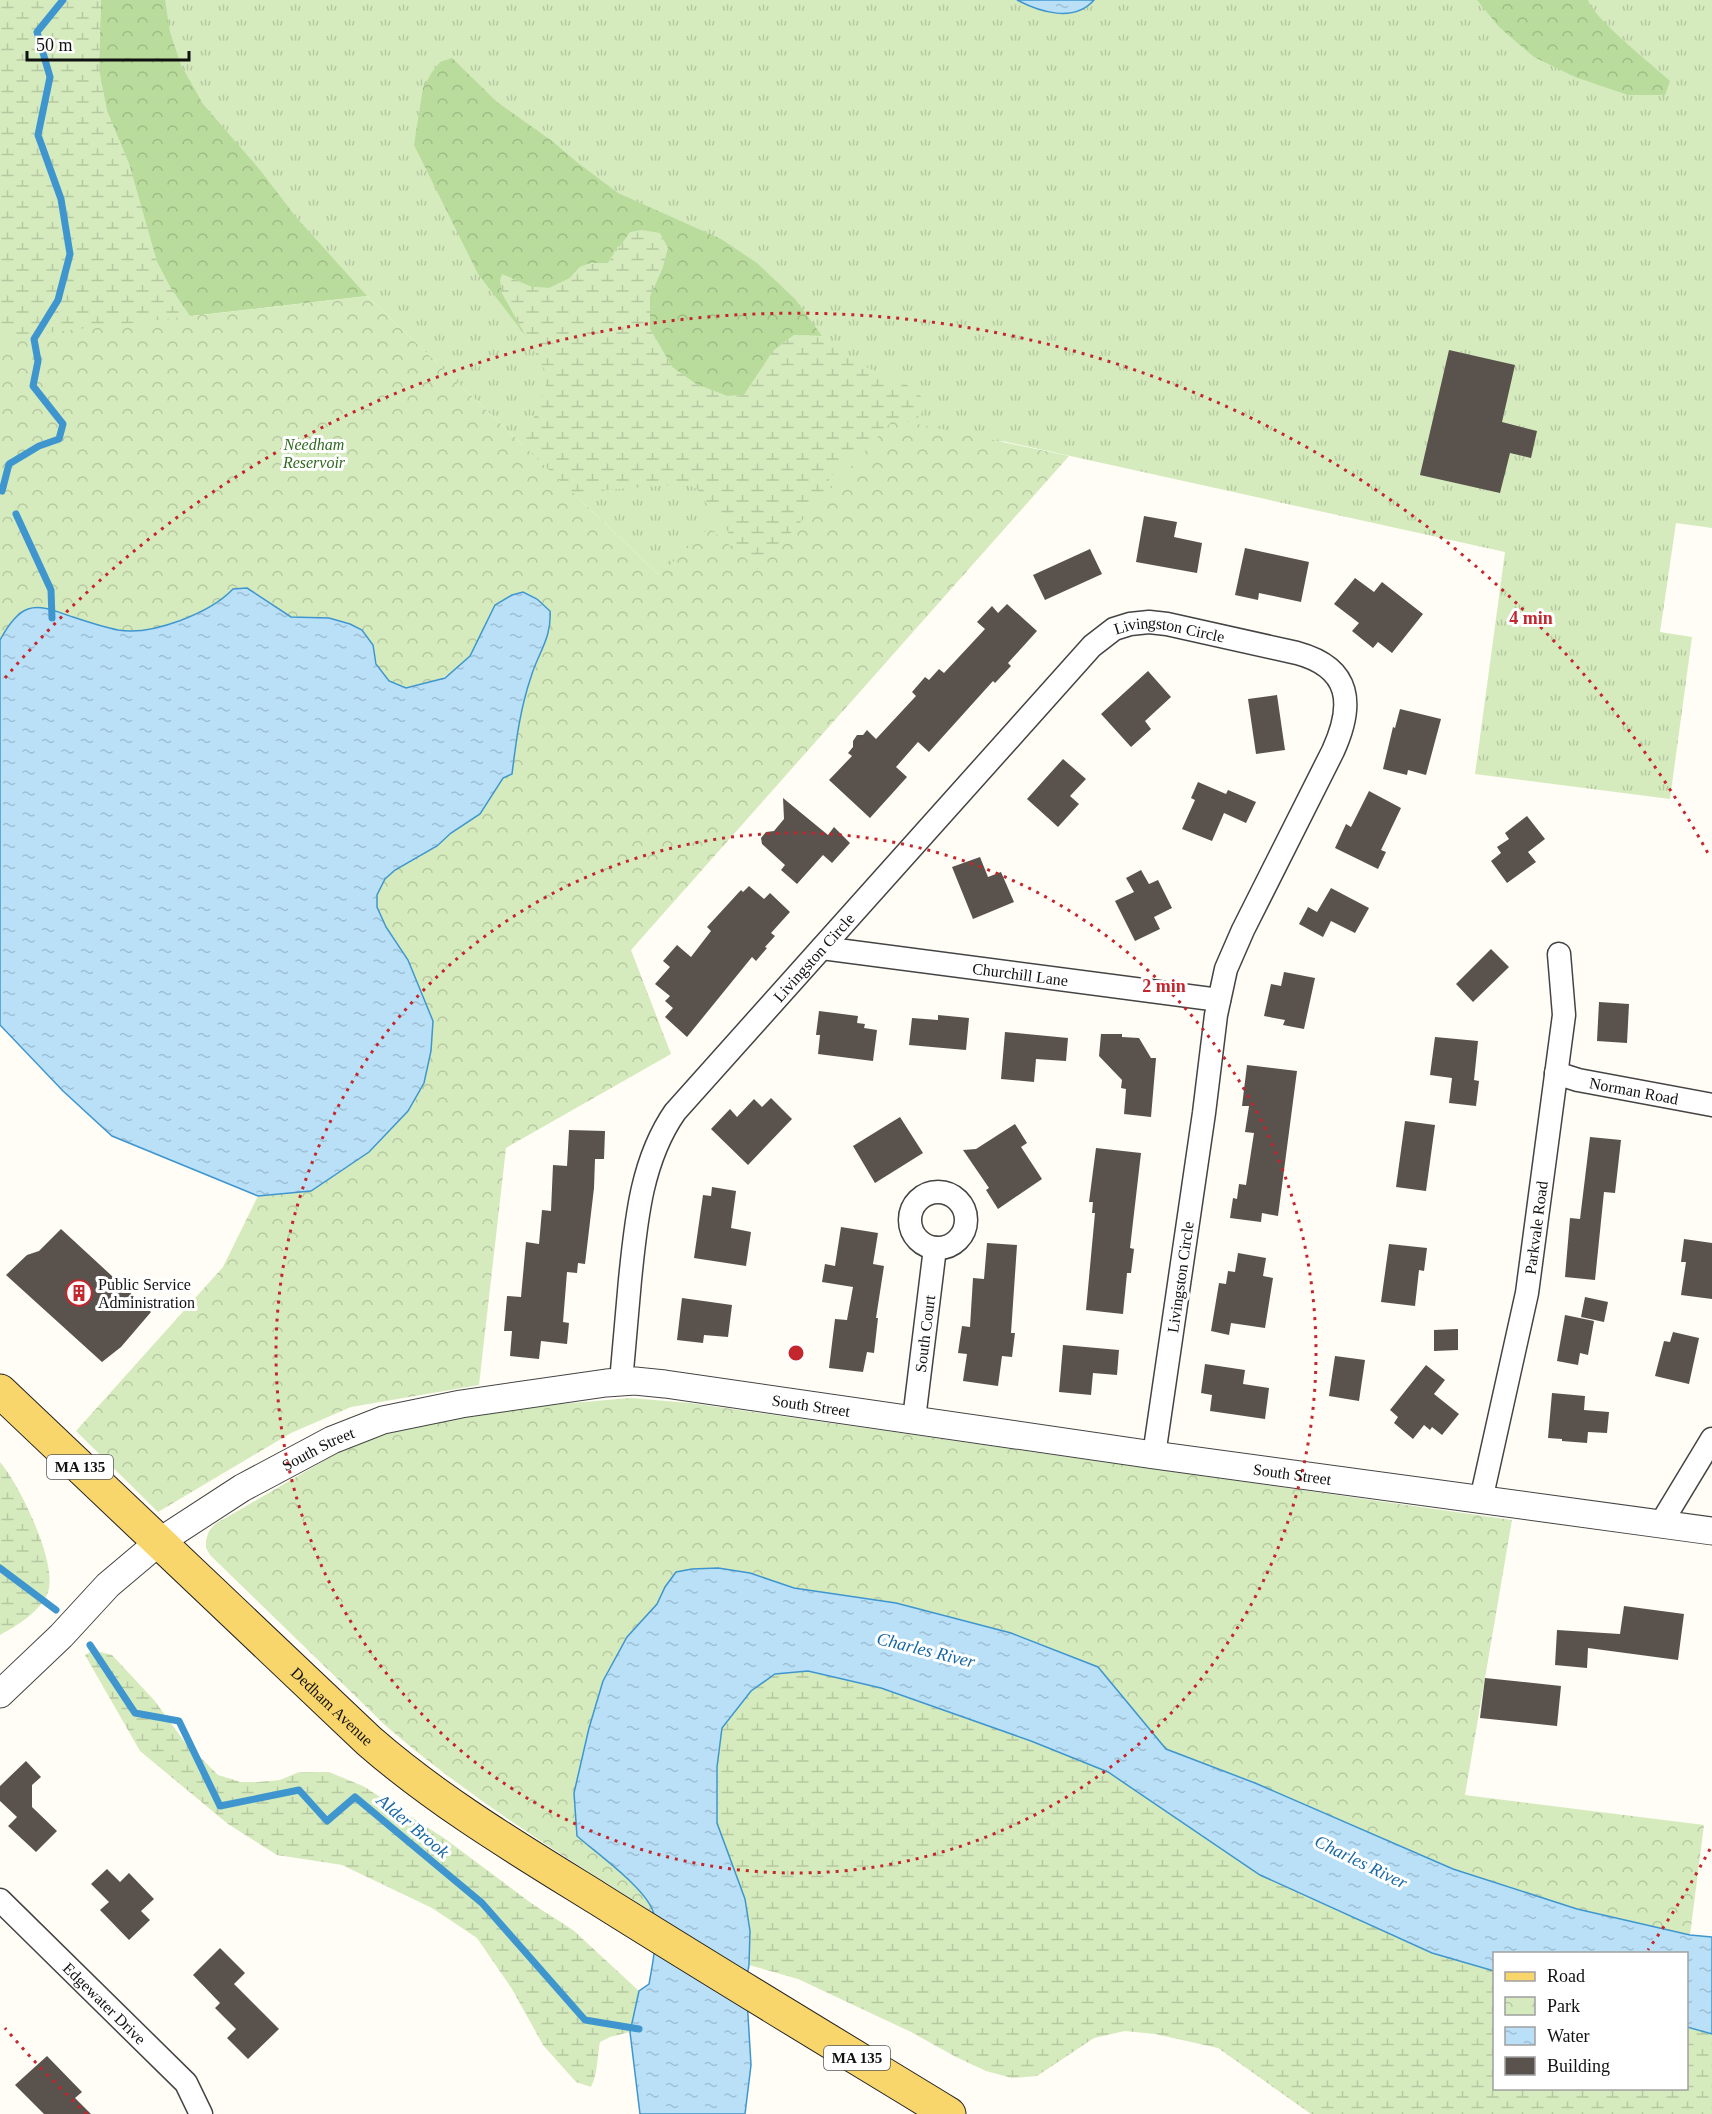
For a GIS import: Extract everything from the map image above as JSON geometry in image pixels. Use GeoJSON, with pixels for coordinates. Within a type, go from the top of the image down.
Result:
{"type":"FeatureCollection","features":[{"type":"Feature","properties":{"kind":"main road","name":"Dedham Avenue"},"geometry":{"type":"LineString","coordinates":[[0,1391],[369,1741],[406,1772],[468,1817],[949,2114]]}},
{"type":"Feature","properties":{"kind":"street","name":"Livingston Circle"},"geometry":{"type":"LineString","coordinates":[[621,1382],[637,1220],[647,1172],[660,1136],[675,1112],[1092,646],[1122,626],[1149,622],[1167,624],[1297,653],[1317,660],[1337,677],[1346,703],[1345,721],[1339,738],[1236,944],[1226,969],[1219,1000],[1154,1455]]}},
{"type":"Feature","properties":{"kind":"street","name":"Churchill Lane"},"geometry":{"type":"LineString","coordinates":[[822,948],[1219,1000]]}},
{"type":"Feature","properties":{"kind":"street","name":"Parkvale Road"},"geometry":{"type":"LineString","coordinates":[[1481,1500],[1527,1293],[1564,1015],[1559,954]]}},
{"type":"Feature","properties":{"kind":"street","name":"Norman Road"},"geometry":{"type":"LineString","coordinates":[[1556,1073],[1578,1080],[1712,1105]]}},
{"type":"Feature","properties":{"kind":"street","name":"South Court"},"geometry":{"type":"LineString","coordinates":[[914,1419],[935,1248]]}},
{"type":"Feature","properties":{"kind":"street","name":"South Street"},"geometry":{"type":"LineString","coordinates":[[0,1694],[61,1636],[108,1585],[159,1542],[199,1514],[264,1475],[324,1443],[364,1426],[403,1415],[576,1386],[621,1382],[665,1384],[1154,1455],[1712,1531]]}},
{"type":"Feature","properties":{"kind":"street"},"geometry":{"type":"LineString","coordinates":[[1660,1525],[1712,1439]]}},
{"type":"Feature","properties":{"kind":"street","name":"Edgewater Drive"},"geometry":{"type":"LineString","coordinates":[[0,1900],[186,2084],[201,2114]]}},
{"type":"Feature","properties":{"kind":"green space"},"geometry":{"type":"Polygon","coordinates":[[[0,0],[1712,0],[1712,528],[1676,523],[1660,632],[1692,637],[1670,799],[1475,774],[1505,552],[1002,441],[758,570],[659,575],[367,296],[0,338],[0,0]]]}},
{"type":"Feature","properties":{"kind":"green space"},"geometry":{"type":"Polygon","coordinates":[[[0,0],[101,0],[99,70],[107,111],[129,164],[157,262],[170,287],[227,370],[0,481],[0,0]]]}},
{"type":"Feature","properties":{"kind":"green space"},"geometry":{"type":"Polygon","coordinates":[[[101,0],[165,0],[170,32],[181,65],[203,104],[260,170],[296,217],[367,296],[190,316],[170,287],[157,262],[129,164],[107,111],[99,70],[101,0]]]}},
{"type":"Feature","properties":{"kind":"green space"},"geometry":{"type":"Polygon","coordinates":[[[1477,0],[1588,0],[1612,29],[1670,81],[1665,95],[1628,95],[1575,77],[1534,57],[1499,27],[1477,0]]]}},
{"type":"Feature","properties":{"kind":"green space"},"geometry":{"type":"Polygon","coordinates":[[[452,58],[497,102],[552,141],[618,193],[721,239],[757,263],[795,299],[822,336],[794,335],[773,351],[744,395],[727,396],[696,384],[672,367],[650,329],[650,296],[663,267],[618,246],[608,263],[591,263],[580,267],[570,278],[549,288],[532,287],[502,293],[528,339],[478,274],[414,145],[423,88],[440,62],[452,58]]]}},
{"type":"Feature","properties":{"kind":"green space"},"geometry":{"type":"Polygon","coordinates":[[[642,230],[660,233],[668,248],[663,267],[650,296],[650,329],[672,367],[696,384],[727,396],[744,395],[773,351],[794,335],[822,336],[853,360],[907,385],[923,398],[924,410],[909,428],[863,445],[831,476],[799,545],[764,592],[543,651],[181,619],[146,630],[5,631],[0,639],[0,515],[523,449],[523,433],[538,411],[546,387],[545,371],[502,293],[500,280],[502,274],[532,287],[550,288],[570,278],[580,267],[591,263],[608,263],[630,232],[642,230]],[[689,485],[605,490],[584,498],[553,500],[661,610],[741,569],[740,552],[725,527],[698,490],[689,485]]]}},
{"type":"Feature","properties":{"kind":"green space","name":"Needham Reservoir"},"geometry":{"type":"Polygon","coordinates":[[[367,296],[659,575],[709,528],[758,569],[894,419],[1069,456],[631,950],[671,1054],[506,1148],[479,1385],[351,1407],[291,1433],[158,1512],[76,1431],[223,1267],[258,1196],[311,1190],[369,1152],[424,1083],[431,1051],[433,1021],[408,960],[386,927],[377,907],[377,895],[385,879],[395,870],[437,846],[451,833],[480,814],[503,778],[512,774],[524,702],[547,637],[550,611],[495,605],[478,644],[464,663],[445,677],[421,686],[409,687],[399,686],[385,678],[378,665],[373,645],[310,617],[291,617],[272,607],[258,594],[233,589],[207,607],[151,629],[132,631],[107,628],[45,608],[5,631],[0,639],[0,338],[367,296]]]}},
{"type":"Feature","properties":{"kind":"green space"},"geometry":{"type":"Polygon","coordinates":[[[630,1398],[690,1403],[1512,1520],[1465,1795],[1704,1825],[1690,1935],[1577,1909],[1453,1869],[1255,1783],[1166,1749],[1098,1667],[1011,1633],[896,1603],[794,1588],[750,1573],[665,1587],[657,1604],[627,1637],[596,1852],[636,1887],[654,1913],[483,1802],[386,1726],[210,1555],[206,1548],[209,1531],[215,1524],[355,1445],[446,1414],[630,1398]]]}},
{"type":"Feature","properties":{"kind":"green space"},"geometry":{"type":"Polygon","coordinates":[[[0,1462],[17,1488],[35,1524],[50,1579],[48,1592],[40,1606],[21,1622],[0,1635],[0,1462]]]}},
{"type":"Feature","properties":{"kind":"green space"},"geometry":{"type":"Polygon","coordinates":[[[93,1650],[112,1655],[154,1700],[184,1741],[218,1775],[241,1782],[258,1782],[280,1780],[299,1772],[329,1772],[363,1786],[444,1838],[531,1903],[573,1930],[639,1991],[630,2032],[600,2042],[591,2087],[576,2082],[543,2045],[512,1989],[477,1938],[432,1908],[342,1865],[277,1855],[228,1824],[140,1751],[85,1655],[93,1650]]]}},
{"type":"Feature","properties":{"kind":"green space"},"geometry":{"type":"Polygon","coordinates":[[[808,1671],[881,1688],[1031,1741],[1108,1772],[1260,1875],[1432,1953],[1493,1971],[1493,2090],[1688,2090],[1688,2027],[1712,2034],[1712,2114],[1311,2114],[1218,2048],[1155,2034],[1125,2031],[1094,2038],[1037,2076],[1012,2078],[986,2071],[911,2032],[798,1979],[749,1965],[750,1931],[717,1823],[717,1767],[722,1728],[751,1691],[775,1674],[808,1671]]]}},
{"type":"Feature","properties":{"kind":"water"},"geometry":{"type":"Polygon","coordinates":[[[1017,0],[1094,0],[1077,11],[1057,13],[1017,0]]]}},
{"type":"Feature","properties":{"kind":"water"},"geometry":{"type":"Polygon","coordinates":[[[247,588],[291,617],[329,618],[362,630],[373,645],[376,664],[389,681],[406,688],[445,678],[470,656],[495,605],[512,595],[523,592],[537,599],[550,611],[547,637],[524,701],[512,774],[503,778],[480,814],[451,833],[437,846],[395,870],[385,879],[377,895],[377,907],[386,927],[408,960],[433,1021],[431,1051],[424,1083],[408,1111],[369,1152],[311,1191],[258,1196],[112,1136],[63,1091],[0,1025],[0,640],[2,636],[19,614],[33,608],[51,610],[118,630],[147,630],[180,621],[195,614],[223,598],[233,589],[247,588]]]}},
{"type":"Feature","properties":{"kind":"water","name":"Charles River"},"geometry":{"type":"Polygon","coordinates":[[[718,1568],[750,1573],[794,1588],[896,1603],[1011,1633],[1098,1667],[1166,1749],[1255,1783],[1453,1869],[1577,1909],[1690,1935],[1712,1937],[1712,2034],[1688,2027],[1688,1952],[1493,1952],[1493,1971],[1432,1953],[1260,1875],[1108,1772],[1031,1741],[881,1688],[808,1671],[775,1674],[751,1691],[722,1728],[717,1767],[717,1823],[745,1899],[750,1931],[746,1982],[751,2065],[745,2114],[640,2114],[630,2032],[639,1991],[649,1984],[655,1941],[654,1915],[650,1905],[633,1884],[577,1836],[574,1793],[603,1681],[627,1637],[657,1604],[665,1587],[676,1572],[718,1568]]]}},
{"type":"Feature","properties":{"kind":"building"},"geometry":{"type":"Polygon","coordinates":[[[1449,350],[1515,365],[1502,422],[1537,431],[1531,458],[1510,453],[1500,493],[1420,475],[1449,350]]]}},
{"type":"Feature","properties":{"kind":"building"},"geometry":{"type":"Polygon","coordinates":[[[1144,516],[1177,522],[1174,537],[1202,543],[1197,573],[1136,562],[1144,516]]]}},
{"type":"Feature","properties":{"kind":"building"},"geometry":{"type":"Polygon","coordinates":[[[1245,548],[1309,562],[1301,602],[1259,593],[1258,600],[1235,595],[1245,548]]]}},
{"type":"Feature","properties":{"kind":"building"},"geometry":{"type":"Polygon","coordinates":[[[1090,549],[1102,574],[1045,600],[1033,575],[1090,549]]]}},
{"type":"Feature","properties":{"kind":"building"},"geometry":{"type":"Polygon","coordinates":[[[1355,578],[1374,592],[1382,582],[1423,614],[1392,653],[1378,642],[1373,648],[1352,631],[1359,623],[1334,604],[1355,578]]]}},
{"type":"Feature","properties":{"kind":"building"},"geometry":{"type":"Polygon","coordinates":[[[1007,604],[1037,631],[1008,663],[1011,666],[995,683],[993,681],[929,752],[918,742],[896,767],[907,777],[870,818],[829,780],[852,756],[848,753],[853,747],[853,741],[857,735],[863,735],[867,730],[876,739],[916,696],[912,692],[925,677],[929,680],[939,669],[944,673],[985,629],[977,622],[992,606],[998,613],[1007,604]]]}},
{"type":"Feature","properties":{"kind":"building"},"geometry":{"type":"Polygon","coordinates":[[[1148,671],[1171,697],[1145,721],[1151,729],[1131,747],[1101,714],[1148,671]]]}},
{"type":"Feature","properties":{"kind":"building"},"geometry":{"type":"Polygon","coordinates":[[[1277,695],[1285,750],[1256,754],[1248,699],[1277,695]]]}},
{"type":"Feature","properties":{"kind":"building"},"geometry":{"type":"Polygon","coordinates":[[[1400,709],[1441,719],[1426,775],[1408,770],[1407,775],[1383,769],[1393,727],[1395,728],[1400,709]]]}},
{"type":"Feature","properties":{"kind":"building"},"geometry":{"type":"Polygon","coordinates":[[[1063,759],[1086,779],[1070,796],[1079,804],[1058,827],[1027,799],[1063,759]]]}},
{"type":"Feature","properties":{"kind":"building"},"geometry":{"type":"Polygon","coordinates":[[[1198,782],[1226,794],[1228,790],[1256,802],[1246,823],[1224,813],[1212,841],[1182,829],[1195,800],[1191,798],[1198,782]]]}},
{"type":"Feature","properties":{"kind":"building"},"geometry":{"type":"Polygon","coordinates":[[[1369,791],[1401,808],[1381,850],[1386,852],[1378,869],[1335,848],[1346,824],[1351,827],[1369,791]]]}},
{"type":"Feature","properties":{"kind":"building"},"geometry":{"type":"Polygon","coordinates":[[[783,798],[828,835],[834,827],[850,843],[832,863],[823,855],[797,884],[781,870],[785,865],[762,844],[761,838],[766,832],[774,831],[784,819],[783,798]]]}},
{"type":"Feature","properties":{"kind":"building"},"geometry":{"type":"Polygon","coordinates":[[[1527,816],[1545,839],[1528,852],[1536,862],[1507,883],[1491,861],[1501,853],[1497,847],[1509,839],[1505,833],[1527,816]]]}},
{"type":"Feature","properties":{"kind":"building"},"geometry":{"type":"Polygon","coordinates":[[[980,857],[988,877],[1001,872],[1014,902],[973,919],[952,867],[980,857]]]}},
{"type":"Feature","properties":{"kind":"building"},"geometry":{"type":"Polygon","coordinates":[[[1141,870],[1149,884],[1158,880],[1172,908],[1154,917],[1160,929],[1135,941],[1115,901],[1134,892],[1126,878],[1141,870]]]}},
{"type":"Feature","properties":{"kind":"building"},"geometry":{"type":"Polygon","coordinates":[[[749,886],[764,899],[770,893],[790,912],[771,933],[775,936],[765,947],[767,948],[756,961],[752,957],[687,1037],[665,1017],[673,1008],[665,1001],[670,996],[655,984],[670,967],[663,961],[677,945],[691,957],[711,931],[707,927],[741,890],[743,892],[749,886]]]}},
{"type":"Feature","properties":{"kind":"building"},"geometry":{"type":"Polygon","coordinates":[[[1331,888],[1369,908],[1355,933],[1331,921],[1323,937],[1299,924],[1308,907],[1317,912],[1331,888]]]}},
{"type":"Feature","properties":{"kind":"building"},"geometry":{"type":"Polygon","coordinates":[[[1491,949],[1509,967],[1473,1002],[1456,984],[1491,949]]]}},
{"type":"Feature","properties":{"kind":"building"},"geometry":{"type":"Polygon","coordinates":[[[1284,972],[1315,978],[1304,1029],[1283,1025],[1285,1020],[1264,1016],[1271,984],[1281,986],[1284,972]]]}},
{"type":"Feature","properties":{"kind":"building"},"geometry":{"type":"Polygon","coordinates":[[[1599,1002],[1629,1004],[1627,1043],[1597,1041],[1599,1002]]]}},
{"type":"Feature","properties":{"kind":"building"},"geometry":{"type":"Polygon","coordinates":[[[819,1011],[858,1016],[857,1023],[865,1024],[864,1028],[877,1030],[873,1061],[818,1054],[820,1035],[816,1035],[819,1011]]]}},
{"type":"Feature","properties":{"kind":"building"},"geometry":{"type":"Polygon","coordinates":[[[938,1015],[969,1018],[966,1050],[909,1045],[912,1018],[938,1020],[938,1015]]]}},
{"type":"Feature","properties":{"kind":"building"},"geometry":{"type":"Polygon","coordinates":[[[1005,1032],[1068,1038],[1066,1061],[1036,1059],[1034,1082],[1001,1079],[1005,1032]]]}},
{"type":"Feature","properties":{"kind":"building"},"geometry":{"type":"Polygon","coordinates":[[[1101,1034],[1122,1034],[1122,1037],[1139,1038],[1151,1058],[1156,1058],[1151,1117],[1124,1114],[1126,1089],[1121,1088],[1122,1080],[1099,1056],[1101,1034]]]}},
{"type":"Feature","properties":{"kind":"building"},"geometry":{"type":"Polygon","coordinates":[[[1435,1037],[1478,1041],[1474,1080],[1479,1081],[1476,1106],[1449,1103],[1452,1078],[1430,1075],[1435,1037]]]}},
{"type":"Feature","properties":{"kind":"building"},"geometry":{"type":"Polygon","coordinates":[[[1247,1065],[1297,1071],[1278,1216],[1262,1213],[1261,1222],[1230,1218],[1233,1198],[1237,1199],[1239,1184],[1246,1185],[1254,1133],[1245,1132],[1249,1106],[1242,1106],[1247,1065]]]}},
{"type":"Feature","properties":{"kind":"building"},"geometry":{"type":"Polygon","coordinates":[[[771,1098],[792,1119],[748,1165],[711,1129],[730,1109],[737,1117],[754,1099],[762,1107],[771,1098]]]}},
{"type":"Feature","properties":{"kind":"building"},"geometry":{"type":"Polygon","coordinates":[[[900,1117],[923,1153],[875,1183],[853,1146],[900,1117]]]}},
{"type":"Feature","properties":{"kind":"building"},"geometry":{"type":"Polygon","coordinates":[[[1405,1121],[1435,1125],[1426,1191],[1396,1187],[1405,1121]]]}},
{"type":"Feature","properties":{"kind":"building"},"geometry":{"type":"Polygon","coordinates":[[[1015,1124],[1027,1143],[1021,1147],[1042,1179],[998,1209],[986,1190],[989,1188],[963,1150],[976,1149],[1015,1124]]]}},
{"type":"Feature","properties":{"kind":"building"},"geometry":{"type":"Polygon","coordinates":[[[569,1130],[605,1131],[604,1159],[595,1159],[585,1264],[578,1263],[577,1273],[567,1272],[563,1322],[569,1323],[567,1344],[541,1341],[539,1359],[510,1356],[512,1331],[504,1331],[507,1296],[521,1297],[526,1242],[539,1244],[542,1210],[551,1211],[553,1165],[567,1166],[569,1130]]]}},
{"type":"Feature","properties":{"kind":"building"},"geometry":{"type":"Polygon","coordinates":[[[1590,1137],[1621,1140],[1615,1193],[1604,1192],[1595,1280],[1565,1277],[1570,1218],[1580,1219],[1590,1137]]]}},
{"type":"Feature","properties":{"kind":"building"},"geometry":{"type":"Polygon","coordinates":[[[1096,1148],[1141,1153],[1130,1248],[1134,1249],[1131,1273],[1127,1273],[1123,1314],[1086,1310],[1095,1213],[1092,1213],[1093,1202],[1089,1202],[1096,1148]]]}},
{"type":"Feature","properties":{"kind":"building"},"geometry":{"type":"Polygon","coordinates":[[[712,1187],[736,1191],[731,1228],[751,1232],[746,1266],[694,1258],[703,1195],[711,1196],[712,1187]]]}},
{"type":"Feature","properties":{"kind":"building"},"geometry":{"type":"Polygon","coordinates":[[[841,1227],[878,1233],[873,1264],[884,1266],[876,1318],[878,1318],[874,1353],[867,1352],[863,1372],[829,1368],[835,1319],[847,1320],[853,1287],[822,1282],[825,1264],[835,1266],[841,1227]]]}},
{"type":"Feature","properties":{"kind":"building","name":"Public Service Administration"},"geometry":{"type":"Polygon","coordinates":[[[61,1229],[151,1312],[121,1347],[102,1362],[6,1275],[27,1255],[39,1251],[61,1229]]]}},
{"type":"Feature","properties":{"kind":"building"},"geometry":{"type":"Polygon","coordinates":[[[1684,1239],[1712,1243],[1712,1299],[1681,1295],[1686,1262],[1681,1262],[1684,1239]]]}},
{"type":"Feature","properties":{"kind":"building"},"geometry":{"type":"Polygon","coordinates":[[[987,1243],[1017,1245],[1011,1333],[1015,1333],[1012,1357],[1002,1356],[998,1386],[963,1381],[967,1354],[958,1353],[962,1326],[970,1327],[973,1278],[984,1279],[987,1243]]]}},
{"type":"Feature","properties":{"kind":"building"},"geometry":{"type":"Polygon","coordinates":[[[1389,1244],[1427,1248],[1424,1271],[1419,1270],[1415,1306],[1381,1302],[1389,1244]]]}},
{"type":"Feature","properties":{"kind":"building"},"geometry":{"type":"Polygon","coordinates":[[[1238,1253],[1266,1258],[1263,1276],[1273,1278],[1265,1328],[1231,1323],[1229,1335],[1211,1331],[1219,1283],[1226,1284],[1228,1271],[1235,1272],[1238,1253]]]}},
{"type":"Feature","properties":{"kind":"building"},"geometry":{"type":"Polygon","coordinates":[[[1585,1297],[1608,1302],[1604,1322],[1581,1317],[1585,1297]]]}},
{"type":"Feature","properties":{"kind":"building"},"geometry":{"type":"Polygon","coordinates":[[[682,1298],[732,1305],[728,1337],[704,1335],[703,1343],[677,1340],[682,1298]]]}},
{"type":"Feature","properties":{"kind":"building"},"geometry":{"type":"Polygon","coordinates":[[[1565,1315],[1594,1321],[1588,1355],[1580,1353],[1578,1365],[1557,1361],[1565,1315]]]}},
{"type":"Feature","properties":{"kind":"building"},"geometry":{"type":"Polygon","coordinates":[[[1458,1329],[1458,1350],[1434,1351],[1434,1330],[1458,1329]]]}},
{"type":"Feature","properties":{"kind":"building"},"geometry":{"type":"Polygon","coordinates":[[[1673,1332],[1699,1338],[1689,1384],[1655,1376],[1664,1341],[1670,1342],[1673,1332]]]}},
{"type":"Feature","properties":{"kind":"building"},"geometry":{"type":"Polygon","coordinates":[[[1063,1345],[1119,1350],[1117,1375],[1093,1373],[1091,1395],[1059,1392],[1063,1345]]]}},
{"type":"Feature","properties":{"kind":"building"},"geometry":{"type":"Polygon","coordinates":[[[1335,1356],[1365,1360],[1359,1401],[1329,1396],[1335,1356]]]}},
{"type":"Feature","properties":{"kind":"building"},"geometry":{"type":"Polygon","coordinates":[[[1205,1364],[1245,1370],[1243,1384],[1269,1388],[1265,1419],[1210,1411],[1212,1395],[1201,1393],[1205,1364]]]}},
{"type":"Feature","properties":{"kind":"building"},"geometry":{"type":"Polygon","coordinates":[[[1426,1365],[1445,1380],[1434,1394],[1459,1414],[1442,1435],[1432,1427],[1430,1430],[1424,1425],[1413,1439],[1394,1423],[1398,1417],[1390,1410],[1426,1365]]]}},
{"type":"Feature","properties":{"kind":"building"},"geometry":{"type":"Polygon","coordinates":[[[1552,1393],[1585,1396],[1584,1410],[1609,1412],[1607,1433],[1588,1432],[1587,1443],[1548,1438],[1552,1393]]]}},
{"type":"Feature","properties":{"kind":"building"},"geometry":{"type":"Polygon","coordinates":[[[1624,1606],[1684,1614],[1678,1660],[1588,1648],[1587,1668],[1555,1665],[1557,1630],[1620,1634],[1624,1606]]]}},
{"type":"Feature","properties":{"kind":"building"},"geometry":{"type":"Polygon","coordinates":[[[1485,1678],[1561,1686],[1557,1726],[1480,1718],[1485,1678]]]}},
{"type":"Feature","properties":{"kind":"building"},"geometry":{"type":"Polygon","coordinates":[[[26,1761],[41,1777],[32,1785],[32,1807],[57,1831],[36,1852],[8,1826],[17,1817],[0,1801],[0,1786],[26,1761]]]}},
{"type":"Feature","properties":{"kind":"building"},"geometry":{"type":"Polygon","coordinates":[[[107,1869],[120,1882],[129,1873],[154,1899],[141,1911],[150,1920],[129,1940],[100,1910],[109,1902],[91,1884],[107,1869]]]}},
{"type":"Feature","properties":{"kind":"building"},"geometry":{"type":"Polygon","coordinates":[[[220,1948],[245,1973],[234,1984],[279,2029],[248,2059],[227,2038],[236,2029],[215,2008],[220,2003],[193,1975],[220,1948]]]}},
{"type":"Feature","properties":{"kind":"building"},"geometry":{"type":"Polygon","coordinates":[[[47,2056],[82,2092],[75,2098],[91,2114],[44,2114],[15,2085],[47,2056]]]}},
{"type":"Feature","properties":{"kind":"waterway"},"geometry":{"type":"LineString","coordinates":[[2,491],[9,464],[39,446],[59,439],[63,424],[33,386],[38,361],[34,339],[58,300],[70,254],[61,199],[38,135],[50,77],[37,32],[63,0]]}},
{"type":"Feature","properties":{"kind":"waterway"},"geometry":{"type":"LineString","coordinates":[[16,514],[51,590],[52,618]]}},
{"type":"Feature","properties":{"kind":"waterway","name":"Alder Brook"},"geometry":{"type":"LineString","coordinates":[[0,1568],[56,1610]]}},
{"type":"Feature","properties":{"kind":"waterway","name":"Alder Brook"},"geometry":{"type":"LineString","coordinates":[[90,1645],[135,1713],[179,1721],[220,1806],[299,1790],[327,1821],[355,1797],[482,1903],[585,2020],[639,2029]]}},
{"type":"Feature","properties":{"kind":"place","name":"Public Service Administration"},"geometry":{"type":"Point","coordinates":[79,1293]}}]}
